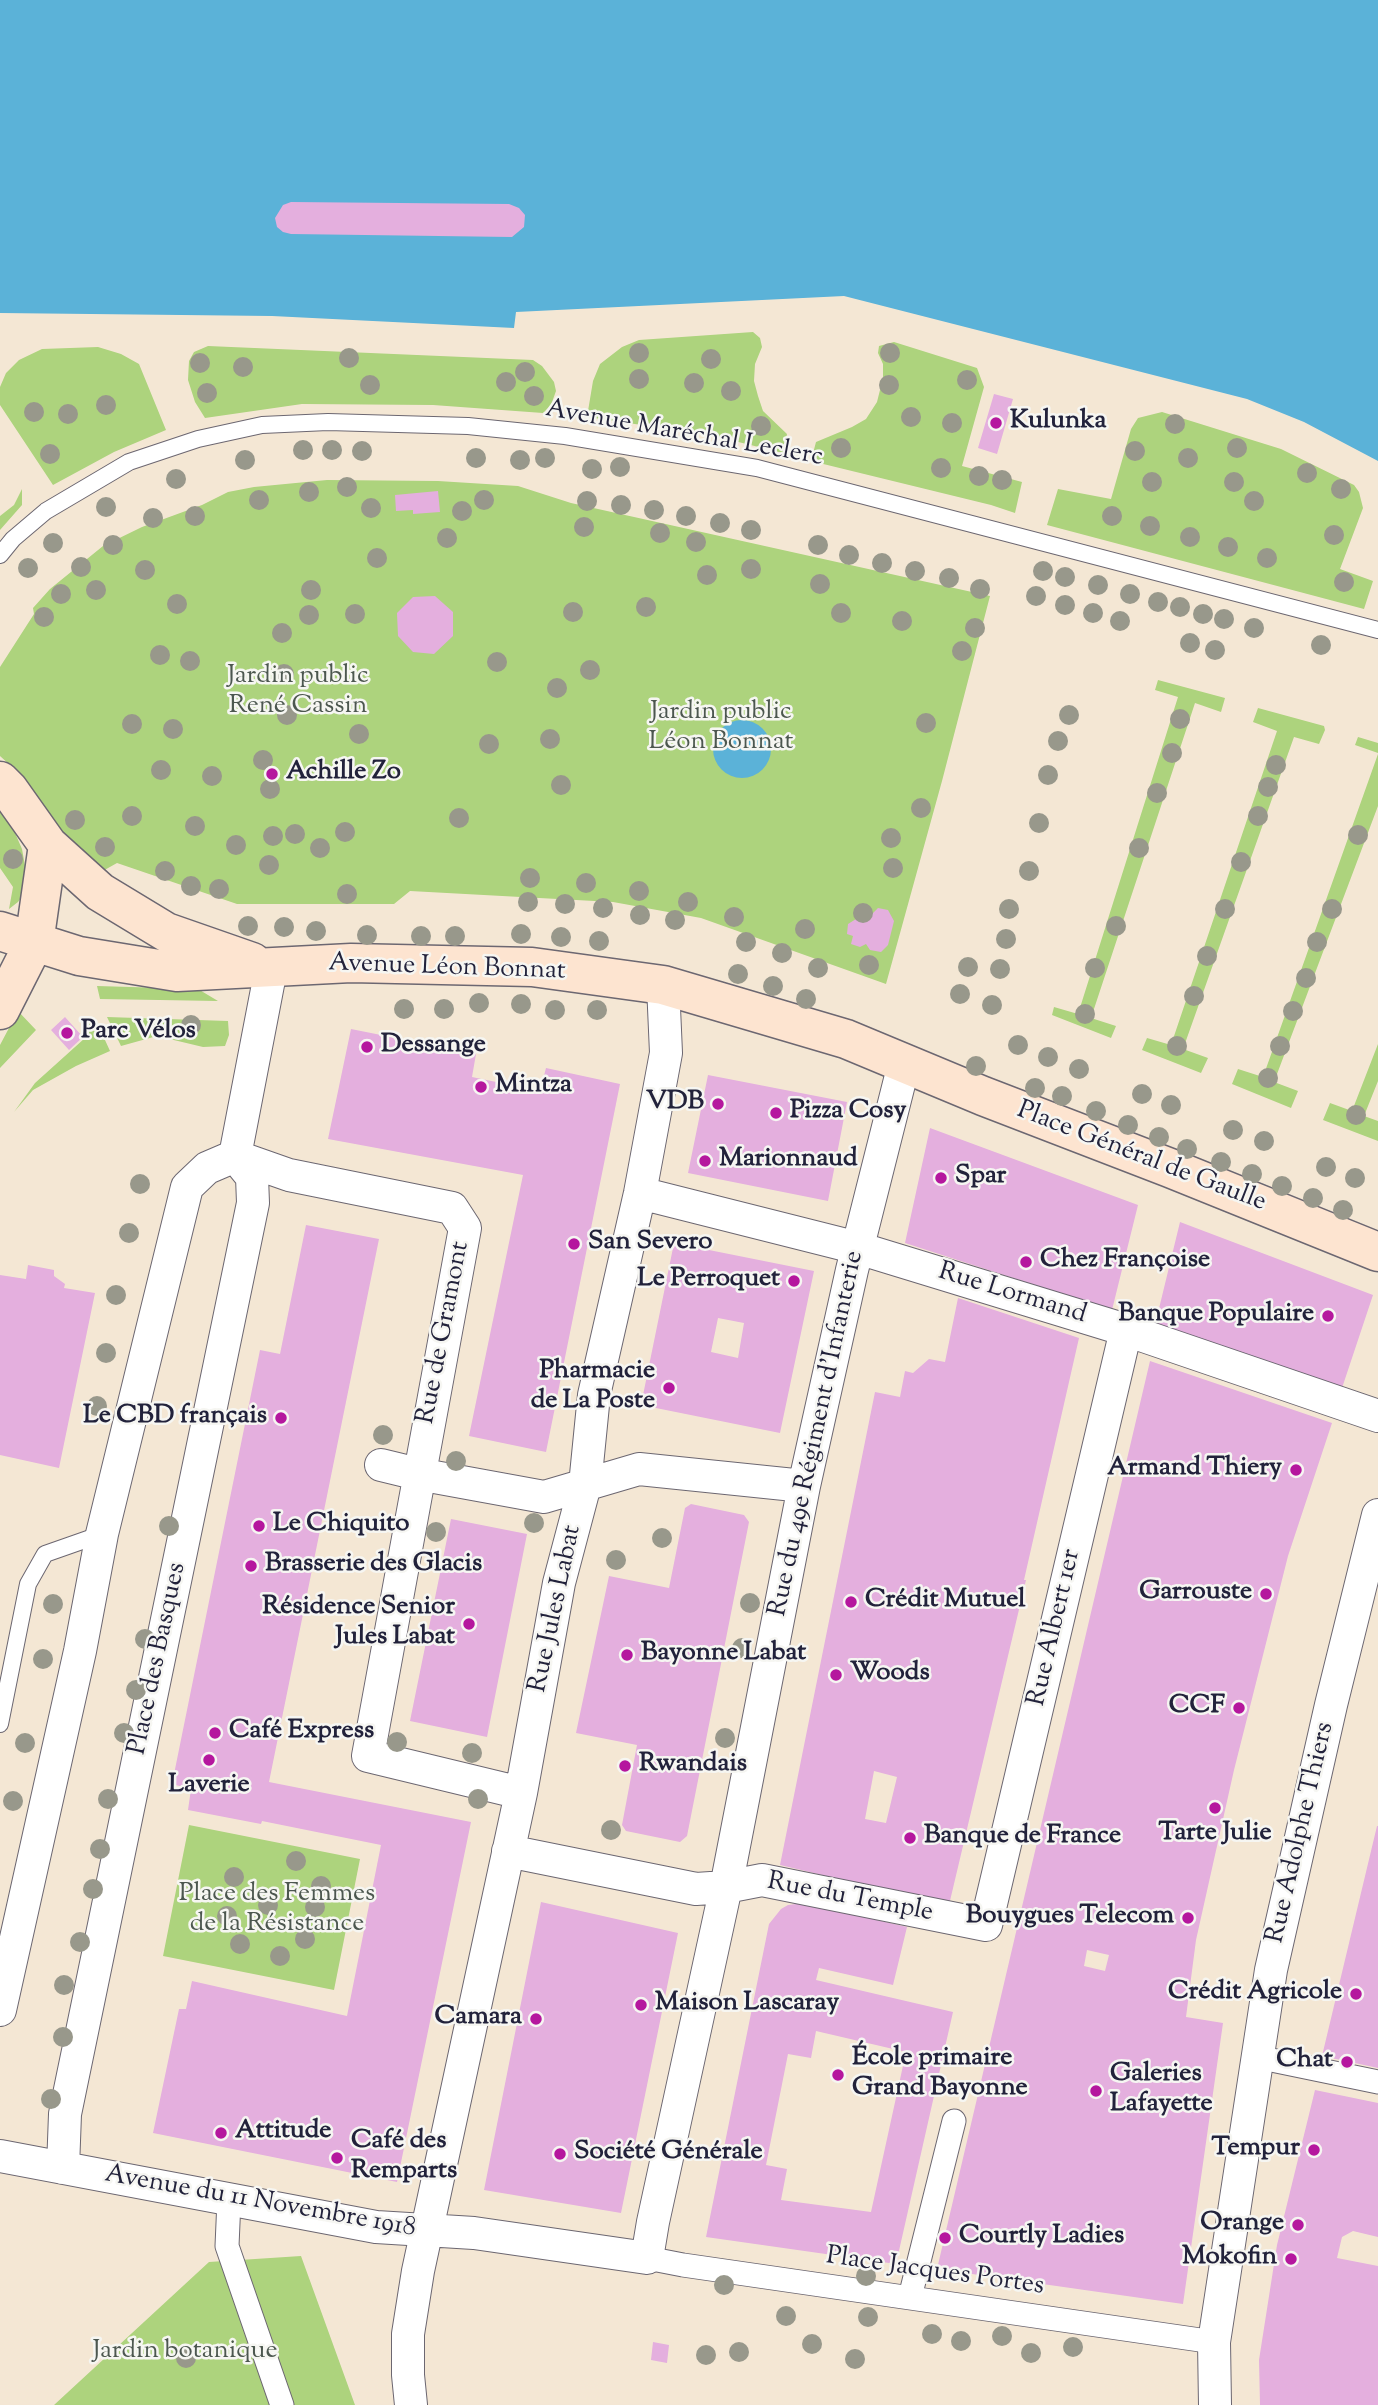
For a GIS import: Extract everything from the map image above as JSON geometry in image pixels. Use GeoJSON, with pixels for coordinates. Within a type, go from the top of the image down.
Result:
{"type":"FeatureCollection","features":[{"type":"Feature","properties":{"kind":"main road","name":"Avenue Léon Bonnat"},"geometry":{"type":"LineString","coordinates":[[0,781],[48,845],[100,892],[166,932],[271,969]]}},
{"type":"Feature","properties":{"kind":"main road"},"geometry":{"type":"LineString","coordinates":[[0,1010],[17,937],[48,845]]}},
{"type":"Feature","properties":{"kind":"main road","name":"Avenue Léon Bonnat"},"geometry":{"type":"LineString","coordinates":[[17,937],[79,956],[177,972],[351,963],[532,967],[663,985],[846,1039],[904,1064]]}},
{"type":"Feature","properties":{"kind":"main road","name":"Place Général de Gaulle"},"geometry":{"type":"LineString","coordinates":[[904,1064],[1378,1252]]}},
{"type":"Feature","properties":{"kind":"street"},"geometry":{"type":"LineString","coordinates":[[0,2010],[82,1640],[102,1534],[187,1187],[207,1168],[235,1156],[271,969]]}},
{"type":"Feature","properties":{"kind":"street","name":"Rue Jules Labat"},"geometry":{"type":"LineString","coordinates":[[411,2405],[408,2334],[426,2232],[521,1793],[559,1583],[585,1485],[594,1395],[640,1194],[666,1053],[663,985]]}},
{"type":"Feature","properties":{"kind":"street","name":"Rue du 49e Régiment d'Infanterie"},"geometry":{"type":"LineString","coordinates":[[647,2258],[726,1887],[804,1486],[858,1248],[904,1064]]}},
{"type":"Feature","properties":{"kind":"street","name":"Rue de Gramont"},"geometry":{"type":"LineString","coordinates":[[235,1156],[289,1175],[452,1208],[464,1228],[368,1756],[521,1793]]}},
{"type":"Feature","properties":{"kind":"street","name":"Place des Basques"},"geometry":{"type":"LineString","coordinates":[[63,2168],[65,2114],[253,1203],[252,1177],[235,1156]]}},
{"type":"Feature","properties":{"kind":"street","name":"Rue Lormand"},"geometry":{"type":"LineString","coordinates":[[640,1194],[858,1248],[1126,1331],[1378,1416]]}},
{"type":"Feature","properties":{"kind":"street","name":"Rue Albert 1er"},"geometry":{"type":"LineString","coordinates":[[986,1925],[1126,1331]]}},
{"type":"Feature","properties":{"kind":"street"},"geometry":{"type":"LineString","coordinates":[[381,1465],[544,1497],[639,1469],[804,1486]]}},
{"type":"Feature","properties":{"kind":"street","name":"Rue Adolphe Thiers"},"geometry":{"type":"LineString","coordinates":[[1215,2405],[1214,2342],[1271,1970],[1331,1705],[1378,1514]]}},
{"type":"Feature","properties":{"kind":"street","name":"Rue du Temple"},"geometry":{"type":"LineString","coordinates":[[508,1851],[696,1889],[762,1880],[986,1925]]}},
{"type":"Feature","properties":{"kind":"street"},"geometry":{"type":"LineString","coordinates":[[1257,2057],[1378,2082]]}},
{"type":"Feature","properties":{"kind":"street"},"geometry":{"type":"LineString","coordinates":[[911,2297],[954,2121]]}},
{"type":"Feature","properties":{"kind":"street","name":"Avenue du 11 Novembre 1918"},"geometry":{"type":"LineString","coordinates":[[0,2155],[376,2227],[474,2233],[647,2258]]}},
{"type":"Feature","properties":{"kind":"street"},"geometry":{"type":"LineString","coordinates":[[229,2200],[227,2246],[282,2405]]}},
{"type":"Feature","properties":{"kind":"street","name":"Place Jacques Portes"},"geometry":{"type":"LineString","coordinates":[[647,2258],[1214,2342]]}},
{"type":"Feature","properties":{"kind":"lane","name":"Avenue Maréchal Leclerc"},"geometry":{"type":"LineString","coordinates":[[0,555],[13,539],[46,511],[129,462],[198,439],[262,425],[328,422],[468,426],[565,436],[757,468],[1378,630]]}},
{"type":"Feature","properties":{"kind":"lane"},"geometry":{"type":"LineString","coordinates":[[0,1724],[28,1584],[45,1554],[102,1534]]}},
{"type":"Feature","properties":{"kind":"green space"},"geometry":{"type":"Polygon","coordinates":[[[753,332],[760,338],[762,347],[755,364],[754,381],[763,411],[787,434],[783,453],[710,435],[587,417],[593,381],[600,364],[622,347],[639,340],[753,332]]]}},
{"type":"Feature","properties":{"kind":"green space"},"geometry":{"type":"Polygon","coordinates":[[[894,342],[977,368],[984,387],[962,466],[1022,482],[1015,513],[811,461],[816,442],[866,419],[877,402],[883,378],[879,346],[894,342]]]}},
{"type":"Feature","properties":{"kind":"green space"},"geometry":{"type":"Polygon","coordinates":[[[208,346],[533,360],[542,366],[554,382],[556,391],[551,405],[543,413],[433,405],[302,404],[205,418],[195,402],[188,380],[189,361],[194,352],[208,346]]]}},
{"type":"Feature","properties":{"kind":"green space"},"geometry":{"type":"Polygon","coordinates":[[[98,347],[121,354],[139,364],[166,430],[114,452],[53,485],[0,405],[0,387],[6,373],[19,360],[42,349],[98,347]]]}},
{"type":"Feature","properties":{"kind":"green space"},"geometry":{"type":"Polygon","coordinates":[[[1162,412],[1281,449],[1354,485],[1359,492],[1363,508],[1340,569],[1373,581],[1364,609],[1047,525],[1058,489],[1111,499],[1131,429],[1138,418],[1162,412]]]}},
{"type":"Feature","properties":{"kind":"green space"},"geometry":{"type":"Polygon","coordinates":[[[327,480],[438,481],[518,486],[571,503],[990,596],[886,984],[701,918],[613,902],[410,891],[394,904],[237,904],[117,863],[101,872],[74,847],[11,766],[0,756],[0,667],[34,614],[33,608],[50,589],[103,546],[142,527],[202,505],[228,492],[327,480]]]}},
{"type":"Feature","properties":{"kind":"green space"},"geometry":{"type":"Polygon","coordinates":[[[22,489],[22,505],[0,530],[0,516],[14,505],[22,489]]]}},
{"type":"Feature","properties":{"kind":"green space"},"geometry":{"type":"Polygon","coordinates":[[[1158,680],[1225,698],[1221,712],[1195,703],[1091,1018],[1116,1026],[1111,1038],[1052,1015],[1054,1007],[1078,1014],[1178,697],[1155,690],[1158,680]]]}},
{"type":"Feature","properties":{"kind":"green space"},"geometry":{"type":"Polygon","coordinates":[[[1258,708],[1324,726],[1325,730],[1319,744],[1294,737],[1183,1049],[1208,1058],[1201,1073],[1142,1050],[1147,1038],[1171,1045],[1277,731],[1253,722],[1258,708]]]}},
{"type":"Feature","properties":{"kind":"green space"},"geometry":{"type":"Polygon","coordinates":[[[1358,737],[1378,743],[1378,753],[1355,745],[1358,737]]]}},
{"type":"Feature","properties":{"kind":"green space"},"geometry":{"type":"Polygon","coordinates":[[[1378,754],[1378,806],[1274,1082],[1298,1091],[1291,1108],[1232,1084],[1238,1069],[1263,1077],[1378,754]]]}},
{"type":"Feature","properties":{"kind":"green space"},"geometry":{"type":"Polygon","coordinates":[[[0,808],[22,849],[27,877],[26,891],[9,909],[13,887],[0,868],[0,808]]]}},
{"type":"Feature","properties":{"kind":"green space"},"geometry":{"type":"Polygon","coordinates":[[[97,986],[198,989],[218,1001],[100,999],[97,986]]]}},
{"type":"Feature","properties":{"kind":"green space"},"geometry":{"type":"Polygon","coordinates":[[[18,1011],[36,1030],[0,1068],[0,1045],[18,1011]]]}},
{"type":"Feature","properties":{"kind":"green space"},"geometry":{"type":"Polygon","coordinates":[[[107,1017],[228,1021],[229,1035],[225,1046],[203,1047],[157,1036],[121,1046],[107,1017]]]}},
{"type":"Feature","properties":{"kind":"green space"},"geometry":{"type":"Polygon","coordinates":[[[95,1018],[110,1051],[33,1090],[14,1112],[35,1083],[85,1038],[88,1021],[95,1018]]]}},
{"type":"Feature","properties":{"kind":"green space"},"geometry":{"type":"Polygon","coordinates":[[[1378,1044],[1378,1081],[1364,1116],[1378,1121],[1378,1141],[1323,1120],[1330,1103],[1352,1111],[1378,1044]]]}},
{"type":"Feature","properties":{"kind":"green space","name":"Place des Femmes de la Résistance"},"geometry":{"type":"Polygon","coordinates":[[[189,1825],[360,1859],[334,1990],[163,1956],[189,1825]]]}},
{"type":"Feature","properties":{"kind":"green space","name":"Jardin botanique"},"geometry":{"type":"Polygon","coordinates":[[[301,2256],[355,2405],[54,2405],[209,2262],[301,2256]]]}},
{"type":"Feature","properties":{"kind":"water"},"geometry":{"type":"Polygon","coordinates":[[[0,0],[1378,0],[1378,461],[1304,422],[1247,399],[844,296],[516,312],[514,328],[272,316],[0,313],[0,0]]]}},
{"type":"Feature","properties":{"kind":"water"},"geometry":{"type":"Polygon","coordinates":[[[736,720],[748,720],[763,728],[771,743],[771,755],[763,770],[748,778],[736,778],[721,770],[713,755],[713,743],[721,728],[736,720]]]}},
{"type":"Feature","properties":{"kind":"building"},"geometry":{"type":"Polygon","coordinates":[[[291,202],[509,204],[519,208],[525,215],[524,227],[512,237],[291,234],[277,227],[275,218],[283,205],[291,202]]]}},
{"type":"Feature","properties":{"kind":"building"},"geometry":{"type":"Polygon","coordinates":[[[994,394],[1013,399],[997,454],[978,448],[994,394]]]}},
{"type":"Feature","properties":{"kind":"building"},"geometry":{"type":"Polygon","coordinates":[[[438,491],[440,512],[413,514],[413,510],[396,511],[395,495],[438,491]]]}},
{"type":"Feature","properties":{"kind":"building"},"geometry":{"type":"Polygon","coordinates":[[[435,596],[453,612],[453,636],[434,654],[413,652],[398,636],[397,613],[413,597],[435,596]]]}},
{"type":"Feature","properties":{"kind":"building"},"geometry":{"type":"Polygon","coordinates":[[[878,908],[888,910],[894,921],[888,945],[881,952],[870,950],[866,944],[860,947],[851,944],[853,936],[847,934],[848,924],[856,919],[864,922],[878,908]]]}},
{"type":"Feature","properties":{"kind":"building","name":"Parc Vélos"},"geometry":{"type":"Polygon","coordinates":[[[65,1017],[83,1037],[69,1050],[51,1030],[65,1017]]]}},
{"type":"Feature","properties":{"kind":"building"},"geometry":{"type":"Polygon","coordinates":[[[351,1029],[476,1054],[472,1077],[540,1091],[546,1068],[620,1084],[546,1452],[469,1436],[523,1175],[328,1139],[351,1029]]]}},
{"type":"Feature","properties":{"kind":"building"},"geometry":{"type":"Polygon","coordinates":[[[708,1075],[847,1102],[828,1201],[688,1173],[708,1075]]]}},
{"type":"Feature","properties":{"kind":"building"},"geometry":{"type":"Polygon","coordinates":[[[930,1128],[1138,1205],[1112,1310],[905,1243],[930,1128]]]}},
{"type":"Feature","properties":{"kind":"building"},"geometry":{"type":"Polygon","coordinates":[[[1180,1222],[1373,1295],[1342,1388],[1155,1325],[1180,1222]]]}},
{"type":"Feature","properties":{"kind":"building"},"geometry":{"type":"Polygon","coordinates":[[[306,1225],[379,1239],[269,1782],[471,1822],[397,2182],[153,2133],[179,2009],[186,2009],[192,1981],[347,2016],[381,1845],[262,1821],[261,1824],[188,1810],[191,1789],[172,1784],[260,1350],[280,1354],[306,1225]]]}},
{"type":"Feature","properties":{"kind":"building"},"geometry":{"type":"Polygon","coordinates":[[[674,1243],[814,1271],[780,1433],[641,1405],[674,1243]],[[718,1318],[711,1352],[738,1358],[744,1323],[718,1318]]]}},
{"type":"Feature","properties":{"kind":"building"},"geometry":{"type":"Polygon","coordinates":[[[28,1265],[54,1270],[54,1276],[65,1284],[64,1288],[95,1293],[59,1468],[0,1455],[0,1275],[26,1279],[28,1265]]]}},
{"type":"Feature","properties":{"kind":"building"},"geometry":{"type":"Polygon","coordinates":[[[958,1298],[1079,1338],[1026,1580],[949,1905],[780,1865],[875,1392],[900,1397],[905,1371],[913,1373],[929,1359],[945,1362],[958,1298]],[[874,1771],[865,1819],[886,1823],[897,1777],[874,1771]]]}},
{"type":"Feature","properties":{"kind":"building"},"geometry":{"type":"Polygon","coordinates":[[[1150,1361],[1332,1423],[1288,1556],[1234,1770],[1196,1940],[1186,2017],[1223,2023],[1183,2304],[937,2269],[1150,1361]],[[1087,1950],[1084,1966],[1105,1971],[1109,1955],[1087,1950]]]}},
{"type":"Feature","properties":{"kind":"building"},"geometry":{"type":"Polygon","coordinates":[[[691,1504],[744,1515],[749,1522],[687,1836],[680,1842],[626,1831],[622,1825],[637,1745],[576,1733],[609,1576],[669,1588],[685,1508],[691,1504]]]}},
{"type":"Feature","properties":{"kind":"building","name":"Résidence Senior Jules Labat"},"geometry":{"type":"Polygon","coordinates":[[[451,1519],[527,1534],[487,1737],[410,1721],[451,1519]]]}},
{"type":"Feature","properties":{"kind":"building"},"geometry":{"type":"Polygon","coordinates":[[[1378,1826],[1378,2068],[1322,2056],[1378,1826]]]}},
{"type":"Feature","properties":{"kind":"building"},"geometry":{"type":"Polygon","coordinates":[[[541,1902],[678,1933],[621,2213],[484,2190],[541,1902]]]}},
{"type":"Feature","properties":{"kind":"building","name":"École primaire Grand Bayonne"},"geometry":{"type":"Polygon","coordinates":[[[804,1903],[907,1927],[893,1985],[819,1968],[816,1980],[953,2012],[896,2264],[706,2237],[769,1924],[781,1909],[788,1905],[804,1903]],[[816,2031],[811,2058],[788,2054],[766,2165],[787,2169],[781,2200],[871,2212],[906,2052],[816,2031]]]}},
{"type":"Feature","properties":{"kind":"building"},"geometry":{"type":"Polygon","coordinates":[[[1315,2090],[1378,2103],[1378,2237],[1353,2231],[1342,2237],[1337,2258],[1378,2266],[1378,2405],[1260,2405],[1259,2360],[1277,2245],[1315,2090]]]}},
{"type":"Feature","properties":{"kind":"building"},"geometry":{"type":"Polygon","coordinates":[[[653,2342],[669,2345],[667,2363],[651,2360],[653,2342]]]}},
{"type":"Feature","properties":{"kind":"place","name":"Kulunka"},"geometry":{"type":"Point","coordinates":[996,423]}},
{"type":"Feature","properties":{"kind":"place","name":"Achille Zo"},"geometry":{"type":"Point","coordinates":[272,774]}},
{"type":"Feature","properties":{"kind":"place","name":"Parc Vélos"},"geometry":{"type":"Point","coordinates":[67,1033]}},
{"type":"Feature","properties":{"kind":"place","name":"Dessange"},"geometry":{"type":"Point","coordinates":[367,1047]}},
{"type":"Feature","properties":{"kind":"place","name":"Mintza"},"geometry":{"type":"Point","coordinates":[481,1087]}},
{"type":"Feature","properties":{"kind":"place","name":"VDB"},"geometry":{"type":"Point","coordinates":[718,1104]}},
{"type":"Feature","properties":{"kind":"place","name":"Pizza Cosy"},"geometry":{"type":"Point","coordinates":[776,1113]}},
{"type":"Feature","properties":{"kind":"place","name":"Marionnaud"},"geometry":{"type":"Point","coordinates":[705,1161]}},
{"type":"Feature","properties":{"kind":"place","name":"Spar"},"geometry":{"type":"Point","coordinates":[941,1178]}},
{"type":"Feature","properties":{"kind":"place","name":"San Severo"},"geometry":{"type":"Point","coordinates":[574,1244]}},
{"type":"Feature","properties":{"kind":"place","name":"Chez Françoise"},"geometry":{"type":"Point","coordinates":[1026,1262]}},
{"type":"Feature","properties":{"kind":"place","name":"Le Perroquet"},"geometry":{"type":"Point","coordinates":[794,1281]}},
{"type":"Feature","properties":{"kind":"place","name":"Banque Populaire"},"geometry":{"type":"Point","coordinates":[1328,1316]}},
{"type":"Feature","properties":{"kind":"place","name":"Pharmacie de La Poste"},"geometry":{"type":"Point","coordinates":[669,1388]}},
{"type":"Feature","properties":{"kind":"place","name":"Le CBD français"},"geometry":{"type":"Point","coordinates":[281,1418]}},
{"type":"Feature","properties":{"kind":"place","name":"Armand Thiery"},"geometry":{"type":"Point","coordinates":[1296,1470]}},
{"type":"Feature","properties":{"kind":"place","name":"Le Chiquito"},"geometry":{"type":"Point","coordinates":[259,1526]}},
{"type":"Feature","properties":{"kind":"place","name":"Brasserie des Glacis"},"geometry":{"type":"Point","coordinates":[251,1566]}},
{"type":"Feature","properties":{"kind":"place","name":"Garrouste"},"geometry":{"type":"Point","coordinates":[1266,1594]}},
{"type":"Feature","properties":{"kind":"place","name":"Crédit Mutuel"},"geometry":{"type":"Point","coordinates":[851,1602]}},
{"type":"Feature","properties":{"kind":"place","name":"Résidence Senior Jules Labat"},"geometry":{"type":"Point","coordinates":[469,1624]}},
{"type":"Feature","properties":{"kind":"place","name":"Bayonne Labat"},"geometry":{"type":"Point","coordinates":[627,1655]}},
{"type":"Feature","properties":{"kind":"place","name":"Woods"},"geometry":{"type":"Point","coordinates":[836,1675]}},
{"type":"Feature","properties":{"kind":"place","name":"CCF"},"geometry":{"type":"Point","coordinates":[1239,1708]}},
{"type":"Feature","properties":{"kind":"place","name":"Café Express"},"geometry":{"type":"Point","coordinates":[215,1733]}},
{"type":"Feature","properties":{"kind":"place","name":"Laverie"},"geometry":{"type":"Point","coordinates":[209,1760]}},
{"type":"Feature","properties":{"kind":"place","name":"Rwandais"},"geometry":{"type":"Point","coordinates":[625,1766]}},
{"type":"Feature","properties":{"kind":"place","name":"Tarte Julie"},"geometry":{"type":"Point","coordinates":[1215,1808]}},
{"type":"Feature","properties":{"kind":"place","name":"Banque de France"},"geometry":{"type":"Point","coordinates":[910,1838]}},
{"type":"Feature","properties":{"kind":"place","name":"Bouygues Telecom"},"geometry":{"type":"Point","coordinates":[1188,1918]}},
{"type":"Feature","properties":{"kind":"place","name":"Crédit Agricole"},"geometry":{"type":"Point","coordinates":[1356,1994]}},
{"type":"Feature","properties":{"kind":"place","name":"Maison Lascaray"},"geometry":{"type":"Point","coordinates":[641,2005]}},
{"type":"Feature","properties":{"kind":"place","name":"Camara"},"geometry":{"type":"Point","coordinates":[536,2019]}},
{"type":"Feature","properties":{"kind":"place","name":"Chat"},"geometry":{"type":"Point","coordinates":[1347,2062]}},
{"type":"Feature","properties":{"kind":"place","name":"École primaire Grand Bayonne"},"geometry":{"type":"Point","coordinates":[838,2075]}},
{"type":"Feature","properties":{"kind":"place","name":"Galeries Lafayette"},"geometry":{"type":"Point","coordinates":[1096,2091]}},
{"type":"Feature","properties":{"kind":"place","name":"Attitude"},"geometry":{"type":"Point","coordinates":[221,2133]}},
{"type":"Feature","properties":{"kind":"place","name":"Tempur"},"geometry":{"type":"Point","coordinates":[1314,2150]}},
{"type":"Feature","properties":{"kind":"place","name":"Société Générale"},"geometry":{"type":"Point","coordinates":[560,2154]}},
{"type":"Feature","properties":{"kind":"place","name":"Café des Remparts"},"geometry":{"type":"Point","coordinates":[337,2158]}},
{"type":"Feature","properties":{"kind":"place","name":"Orange"},"geometry":{"type":"Point","coordinates":[1298,2225]}},
{"type":"Feature","properties":{"kind":"place","name":"Courtly Ladies"},"geometry":{"type":"Point","coordinates":[945,2238]}},
{"type":"Feature","properties":{"kind":"place","name":"Mokofin"},"geometry":{"type":"Point","coordinates":[1291,2259]}},
{"type":"Feature","properties":{"kind":"park label","name":"Jardin public René Cassin"},"geometry":{"type":"Point","coordinates":[298,693]}},
{"type":"Feature","properties":{"kind":"park label","name":"Jardin public Léon Bonnat"},"geometry":{"type":"Point","coordinates":[721,729]}}]}
